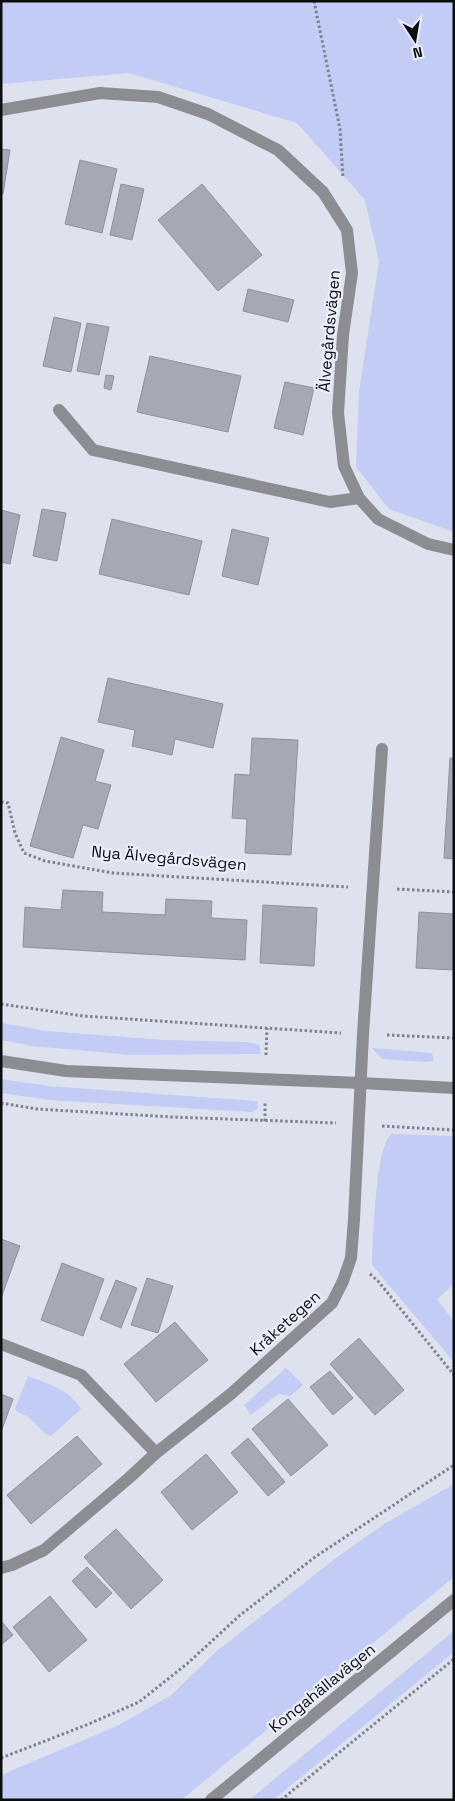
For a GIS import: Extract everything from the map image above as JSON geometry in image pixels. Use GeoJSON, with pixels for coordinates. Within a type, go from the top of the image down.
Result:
{"type":"FeatureCollection","features":[{"type":"Feature","properties":{"kind":"street","name":"Älvegårdsvägen"},"geometry":{"type":"LineString","coordinates":[[1,110],[100,93],[158,97],[208,114],[278,150],[323,192],[347,230],[352,273],[344,335],[338,413],[344,466],[359,498],[378,519],[428,544],[454,550]]}},
{"type":"Feature","properties":{"kind":"street"},"geometry":{"type":"LineString","coordinates":[[59,410],[93,450],[330,502],[359,498]]}},
{"type":"Feature","properties":{"kind":"street"},"geometry":{"type":"LineString","coordinates":[[361,1083],[382,749]]}},
{"type":"Feature","properties":{"kind":"street"},"geometry":{"type":"LineString","coordinates":[[1,1062],[66,1070],[454,1088]]}},
{"type":"Feature","properties":{"kind":"street","name":"Kråketegen"},"geometry":{"type":"LineString","coordinates":[[1,1568],[44,1550],[156,1453],[232,1393],[332,1303],[351,1258],[361,1083]]}},
{"type":"Feature","properties":{"kind":"street"},"geometry":{"type":"LineString","coordinates":[[1,1344],[81,1375],[156,1453]]}},
{"type":"Feature","properties":{"kind":"street","name":"Kongahällavägen"},"geometry":{"type":"LineString","coordinates":[[211,1800],[454,1600]]}},
{"type":"Feature","properties":{"kind":"path"},"geometry":{"type":"LineString","coordinates":[[314,1],[340,129],[344,184]]}},
{"type":"Feature","properties":{"kind":"path","name":"Nya Älvegårdsvägen"},"geometry":{"type":"LineString","coordinates":[[1,802],[8,803],[15,833],[24,853],[45,861],[113,873],[373,889],[454,892]]}},
{"type":"Feature","properties":{"kind":"path"},"geometry":{"type":"LineString","coordinates":[[1,1004],[83,1016],[454,1038]]}},
{"type":"Feature","properties":{"kind":"path"},"geometry":{"type":"LineString","coordinates":[[1,1102],[37,1108],[172,1117],[454,1130]]}},
{"type":"Feature","properties":{"kind":"path"},"geometry":{"type":"LineString","coordinates":[[351,1258],[378,1281],[454,1375]]}},
{"type":"Feature","properties":{"kind":"path"},"geometry":{"type":"LineString","coordinates":[[1,1758],[89,1724],[139,1702],[188,1663],[239,1616],[315,1556],[454,1465]]}},
{"type":"Feature","properties":{"kind":"path"},"geometry":{"type":"LineString","coordinates":[[281,1800],[454,1659]]}},
{"type":"Feature","properties":{"kind":"shaded area"},"geometry":{"type":"Polygon","coordinates":[[[1,1],[454,1],[454,532],[389,509],[356,467],[359,392],[379,261],[365,200],[297,123],[129,73],[1,84],[1,1]]]}},
{"type":"Feature","properties":{"kind":"shaded area"},"geometry":{"type":"Polygon","coordinates":[[[1,1023],[46,1031],[164,1040],[248,1042],[259,1045],[261,1054],[132,1055],[32,1046],[1,1040],[1,1023]]]}},
{"type":"Feature","properties":{"kind":"shaded area"},"geometry":{"type":"Polygon","coordinates":[[[372,1048],[432,1053],[434,1061],[382,1059],[372,1048]]]}},
{"type":"Feature","properties":{"kind":"shaded area"},"geometry":{"type":"Polygon","coordinates":[[[1,1079],[48,1086],[257,1101],[258,1108],[252,1112],[49,1100],[1,1093],[1,1079]]]}},
{"type":"Feature","properties":{"kind":"shaded area"},"geometry":{"type":"Polygon","coordinates":[[[392,1134],[454,1136],[454,1284],[437,1299],[454,1322],[454,1362],[372,1265],[378,1174],[386,1141],[392,1134]]]}},
{"type":"Feature","properties":{"kind":"shaded area"},"geometry":{"type":"Polygon","coordinates":[[[286,1368],[303,1385],[290,1396],[278,1394],[251,1415],[244,1405],[286,1368]]]}},
{"type":"Feature","properties":{"kind":"shaded area"},"geometry":{"type":"Polygon","coordinates":[[[28,1376],[64,1392],[81,1409],[51,1436],[47,1435],[27,1416],[17,1412],[15,1409],[28,1376]]]}},
{"type":"Feature","properties":{"kind":"shaded area"},"geometry":{"type":"Polygon","coordinates":[[[454,1484],[454,1577],[181,1800],[1,1800],[1,1775],[117,1726],[170,1696],[218,1650],[336,1558],[384,1524],[454,1484]]]}},
{"type":"Feature","properties":{"kind":"shaded area"},"geometry":{"type":"Polygon","coordinates":[[[454,1631],[454,1652],[273,1800],[249,1800],[454,1631]]]}},
{"type":"Feature","properties":{"kind":"building"},"geometry":{"type":"Polygon","coordinates":[[[1,149],[10,150],[3,194],[1,194],[1,149]]]}},
{"type":"Feature","properties":{"kind":"building"},"geometry":{"type":"Polygon","coordinates":[[[80,160],[117,169],[102,233],[65,224],[80,160]]]}},
{"type":"Feature","properties":{"kind":"building"},"geometry":{"type":"Polygon","coordinates":[[[121,184],[144,189],[132,240],[110,235],[121,184]]]}},
{"type":"Feature","properties":{"kind":"building"},"geometry":{"type":"Polygon","coordinates":[[[202,184],[262,255],[218,291],[158,220],[202,184]]]}},
{"type":"Feature","properties":{"kind":"building"},"geometry":{"type":"Polygon","coordinates":[[[248,289],[294,300],[288,322],[243,311],[248,289]]]}},
{"type":"Feature","properties":{"kind":"building"},"geometry":{"type":"Polygon","coordinates":[[[54,317],[81,323],[71,372],[43,366],[54,317]]]}},
{"type":"Feature","properties":{"kind":"building"},"geometry":{"type":"Polygon","coordinates":[[[87,323],[109,327],[99,375],[77,371],[87,323]]]}},
{"type":"Feature","properties":{"kind":"building"},"geometry":{"type":"Polygon","coordinates":[[[150,356],[241,376],[228,432],[137,412],[150,356]]]}},
{"type":"Feature","properties":{"kind":"building"},"geometry":{"type":"Polygon","coordinates":[[[106,375],[114,376],[111,390],[104,388],[106,375]]]}},
{"type":"Feature","properties":{"kind":"building"},"geometry":{"type":"Polygon","coordinates":[[[285,382],[314,388],[303,435],[274,428],[285,382]]]}},
{"type":"Feature","properties":{"kind":"building"},"geometry":{"type":"Polygon","coordinates":[[[42,509],[66,513],[57,561],[33,556],[42,509]]]}},
{"type":"Feature","properties":{"kind":"building"},"geometry":{"type":"Polygon","coordinates":[[[1,510],[20,515],[10,564],[1,562],[1,510]]]}},
{"type":"Feature","properties":{"kind":"building"},"geometry":{"type":"Polygon","coordinates":[[[112,519],[202,541],[189,595],[99,574],[112,519]]]}},
{"type":"Feature","properties":{"kind":"building"},"geometry":{"type":"Polygon","coordinates":[[[232,529],[269,538],[258,585],[222,576],[232,529]]]}},
{"type":"Feature","properties":{"kind":"building"},"geometry":{"type":"Polygon","coordinates":[[[108,678],[223,704],[213,748],[175,739],[172,755],[132,746],[135,730],[98,722],[108,678]]]}},
{"type":"Feature","properties":{"kind":"building"},"geometry":{"type":"Polygon","coordinates":[[[61,737],[104,750],[95,781],[111,785],[98,829],[83,825],[73,858],[30,846],[61,737]]]}},
{"type":"Feature","properties":{"kind":"building"},"geometry":{"type":"Polygon","coordinates":[[[252,738],[298,740],[291,855],[245,853],[247,819],[232,818],[235,774],[250,775],[252,738]]]}},
{"type":"Feature","properties":{"kind":"building"},"geometry":{"type":"Polygon","coordinates":[[[450,758],[454,758],[454,859],[444,858],[450,758]]]}},
{"type":"Feature","properties":{"kind":"building"},"geometry":{"type":"Polygon","coordinates":[[[63,890],[103,892],[102,912],[165,915],[166,899],[212,901],[211,918],[247,920],[245,960],[23,947],[25,907],[61,910],[63,890]]]}},
{"type":"Feature","properties":{"kind":"building"},"geometry":{"type":"Polygon","coordinates":[[[263,905],[317,908],[314,966],[260,963],[263,905]]]}},
{"type":"Feature","properties":{"kind":"building"},"geometry":{"type":"Polygon","coordinates":[[[419,912],[454,914],[454,970],[416,968],[419,912]]]}},
{"type":"Feature","properties":{"kind":"building"},"geometry":{"type":"Polygon","coordinates":[[[1,1239],[20,1246],[1,1298],[1,1239]]]}},
{"type":"Feature","properties":{"kind":"building"},"geometry":{"type":"Polygon","coordinates":[[[62,1263],[104,1279],[83,1336],[41,1320],[62,1263]]]}},
{"type":"Feature","properties":{"kind":"building"},"geometry":{"type":"Polygon","coordinates":[[[147,1278],[173,1286],[158,1333],[131,1325],[147,1278]]]}},
{"type":"Feature","properties":{"kind":"building"},"geometry":{"type":"Polygon","coordinates":[[[116,1280],[137,1288],[121,1328],[100,1319],[116,1280]]]}},
{"type":"Feature","properties":{"kind":"building"},"geometry":{"type":"Polygon","coordinates":[[[175,1322],[208,1360],[156,1402],[124,1364],[175,1322]]]}},
{"type":"Feature","properties":{"kind":"building"},"geometry":{"type":"Polygon","coordinates":[[[359,1338],[404,1390],[375,1415],[330,1364],[359,1338]]]}},
{"type":"Feature","properties":{"kind":"building"},"geometry":{"type":"Polygon","coordinates":[[[330,1371],[353,1398],[333,1415],[310,1387],[330,1371]]]}},
{"type":"Feature","properties":{"kind":"building"},"geometry":{"type":"Polygon","coordinates":[[[1,1394],[13,1399],[1,1432],[1,1394]]]}},
{"type":"Feature","properties":{"kind":"building"},"geometry":{"type":"Polygon","coordinates":[[[288,1399],[328,1445],[291,1476],[252,1429],[288,1399]]]}},
{"type":"Feature","properties":{"kind":"building"},"geometry":{"type":"Polygon","coordinates":[[[77,1436],[102,1464],[31,1524],[7,1495],[77,1436]]]}},
{"type":"Feature","properties":{"kind":"building"},"geometry":{"type":"Polygon","coordinates":[[[248,1438],[285,1482],[268,1496],[231,1453],[248,1438]]]}},
{"type":"Feature","properties":{"kind":"building"},"geometry":{"type":"Polygon","coordinates":[[[206,1454],[238,1492],[192,1530],[161,1492],[206,1454]]]}},
{"type":"Feature","properties":{"kind":"building"},"geometry":{"type":"Polygon","coordinates":[[[116,1529],[163,1580],[131,1609],[84,1557],[116,1529]]]}},
{"type":"Feature","properties":{"kind":"building"},"geometry":{"type":"Polygon","coordinates":[[[87,1567],[112,1593],[96,1608],[72,1581],[87,1567]]]}},
{"type":"Feature","properties":{"kind":"building"},"geometry":{"type":"Polygon","coordinates":[[[50,1596],[87,1640],[49,1672],[13,1627],[50,1596]]]}},
{"type":"Feature","properties":{"kind":"building"},"geometry":{"type":"Polygon","coordinates":[[[1,1621],[13,1635],[1,1645],[1,1621]]]}}]}
